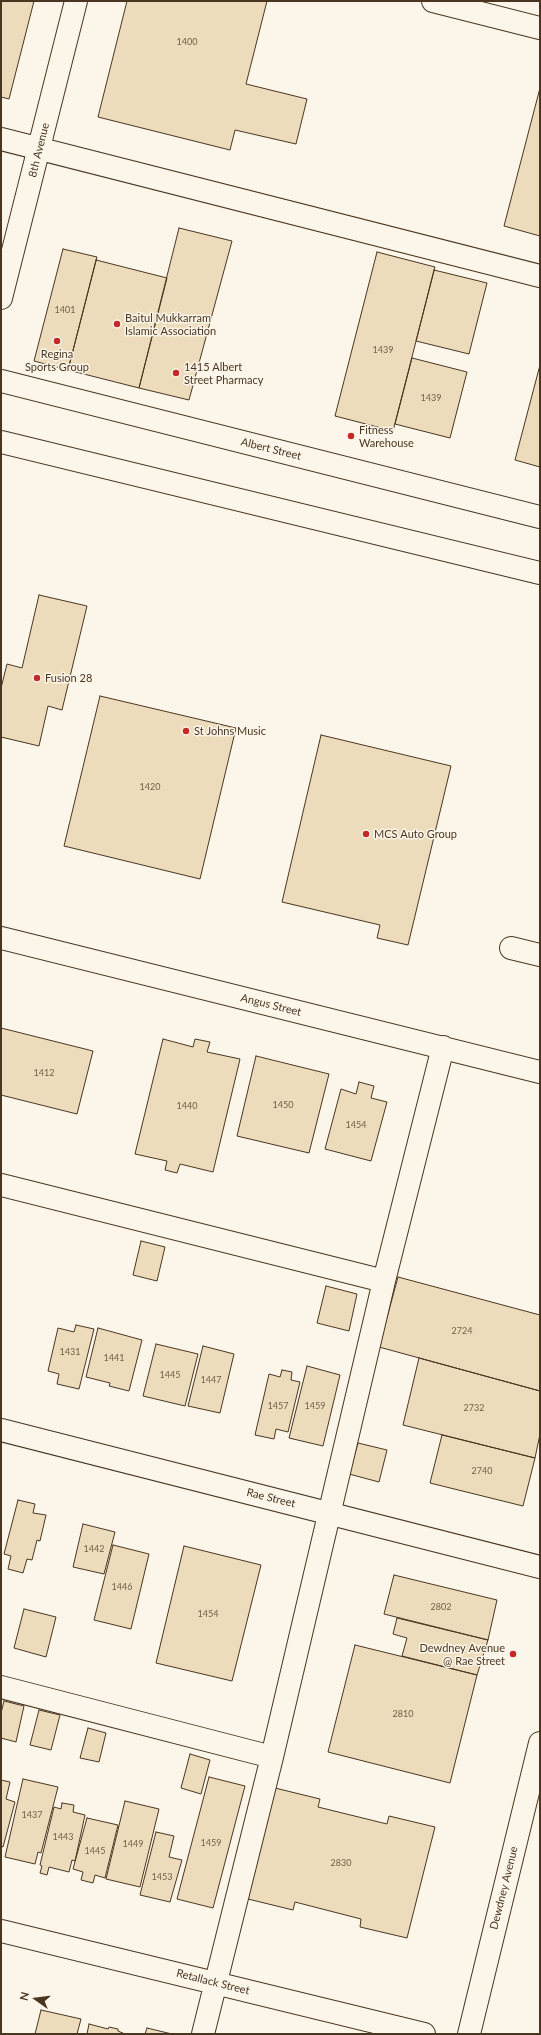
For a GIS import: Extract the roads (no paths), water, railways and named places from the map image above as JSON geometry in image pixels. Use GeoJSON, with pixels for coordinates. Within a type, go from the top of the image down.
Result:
{"type":"FeatureCollection","features":[{"type":"Feature","properties":{"kind":"street","name":"8th Avenue"},"geometry":{"type":"LineString","coordinates":[[1,298],[76,1]]}},
{"type":"Feature","properties":{"kind":"street"},"geometry":{"type":"LineString","coordinates":[[434,1],[540,28]]}},
{"type":"Feature","properties":{"kind":"street"},"geometry":{"type":"LineString","coordinates":[[1,139],[540,276]]}},
{"type":"Feature","properties":{"kind":"street","name":"Albert Street"},"geometry":{"type":"LineString","coordinates":[[1,380],[540,518]]}},
{"type":"Feature","properties":{"kind":"street"},"geometry":{"type":"LineString","coordinates":[[1,442],[540,573]]}},
{"type":"Feature","properties":{"kind":"street","name":"Angus Street"},"geometry":{"type":"LineString","coordinates":[[1,938],[540,1072]]}},
{"type":"Feature","properties":{"kind":"street"},"geometry":{"type":"LineString","coordinates":[[511,948],[540,955]]}},
{"type":"Feature","properties":{"kind":"street"},"geometry":{"type":"LineString","coordinates":[[203,2034],[272,1758],[384,1281],[442,1048]]}},
{"type":"Feature","properties":{"kind":"street"},"geometry":{"type":"LineString","coordinates":[[1,1186],[384,1281]]}},
{"type":"Feature","properties":{"kind":"street","name":"Rae Street"},"geometry":{"type":"LineString","coordinates":[[1,1430],[540,1567]]}},
{"type":"Feature","properties":{"kind":"street"},"geometry":{"type":"LineString","coordinates":[[1,1687],[272,1758]]}},
{"type":"Feature","properties":{"kind":"street","name":"Dewdney Avenue"},"geometry":{"type":"LineString","coordinates":[[469,2034],[540,1743]]}},
{"type":"Feature","properties":{"kind":"street","name":"Retallack Street"},"geometry":{"type":"LineString","coordinates":[[1,1931],[216,1982],[424,2034]]}},
{"type":"Feature","properties":{"kind":"place","name":"Baitul Mukkarram Islamic Association"},"geometry":{"type":"Point","coordinates":[117,324]}},
{"type":"Feature","properties":{"kind":"place","name":"Regina Sports Group"},"geometry":{"type":"Point","coordinates":[57,341]}},
{"type":"Feature","properties":{"kind":"place","name":"1415 Albert Street Pharmacy"},"geometry":{"type":"Point","coordinates":[176,373]}},
{"type":"Feature","properties":{"kind":"place","name":"Fitness Warehouse"},"geometry":{"type":"Point","coordinates":[351,436]}},
{"type":"Feature","properties":{"kind":"place","name":"Fusion 28"},"geometry":{"type":"Point","coordinates":[37,678]}},
{"type":"Feature","properties":{"kind":"place","name":"St Johns Music"},"geometry":{"type":"Point","coordinates":[186,731]}},
{"type":"Feature","properties":{"kind":"place","name":"MCS Auto Group"},"geometry":{"type":"Point","coordinates":[366,834]}},
{"type":"Feature","properties":{"kind":"place","name":"Dewdney Avenue @ Rae Street"},"geometry":{"type":"Point","coordinates":[513,1654]}}]}
